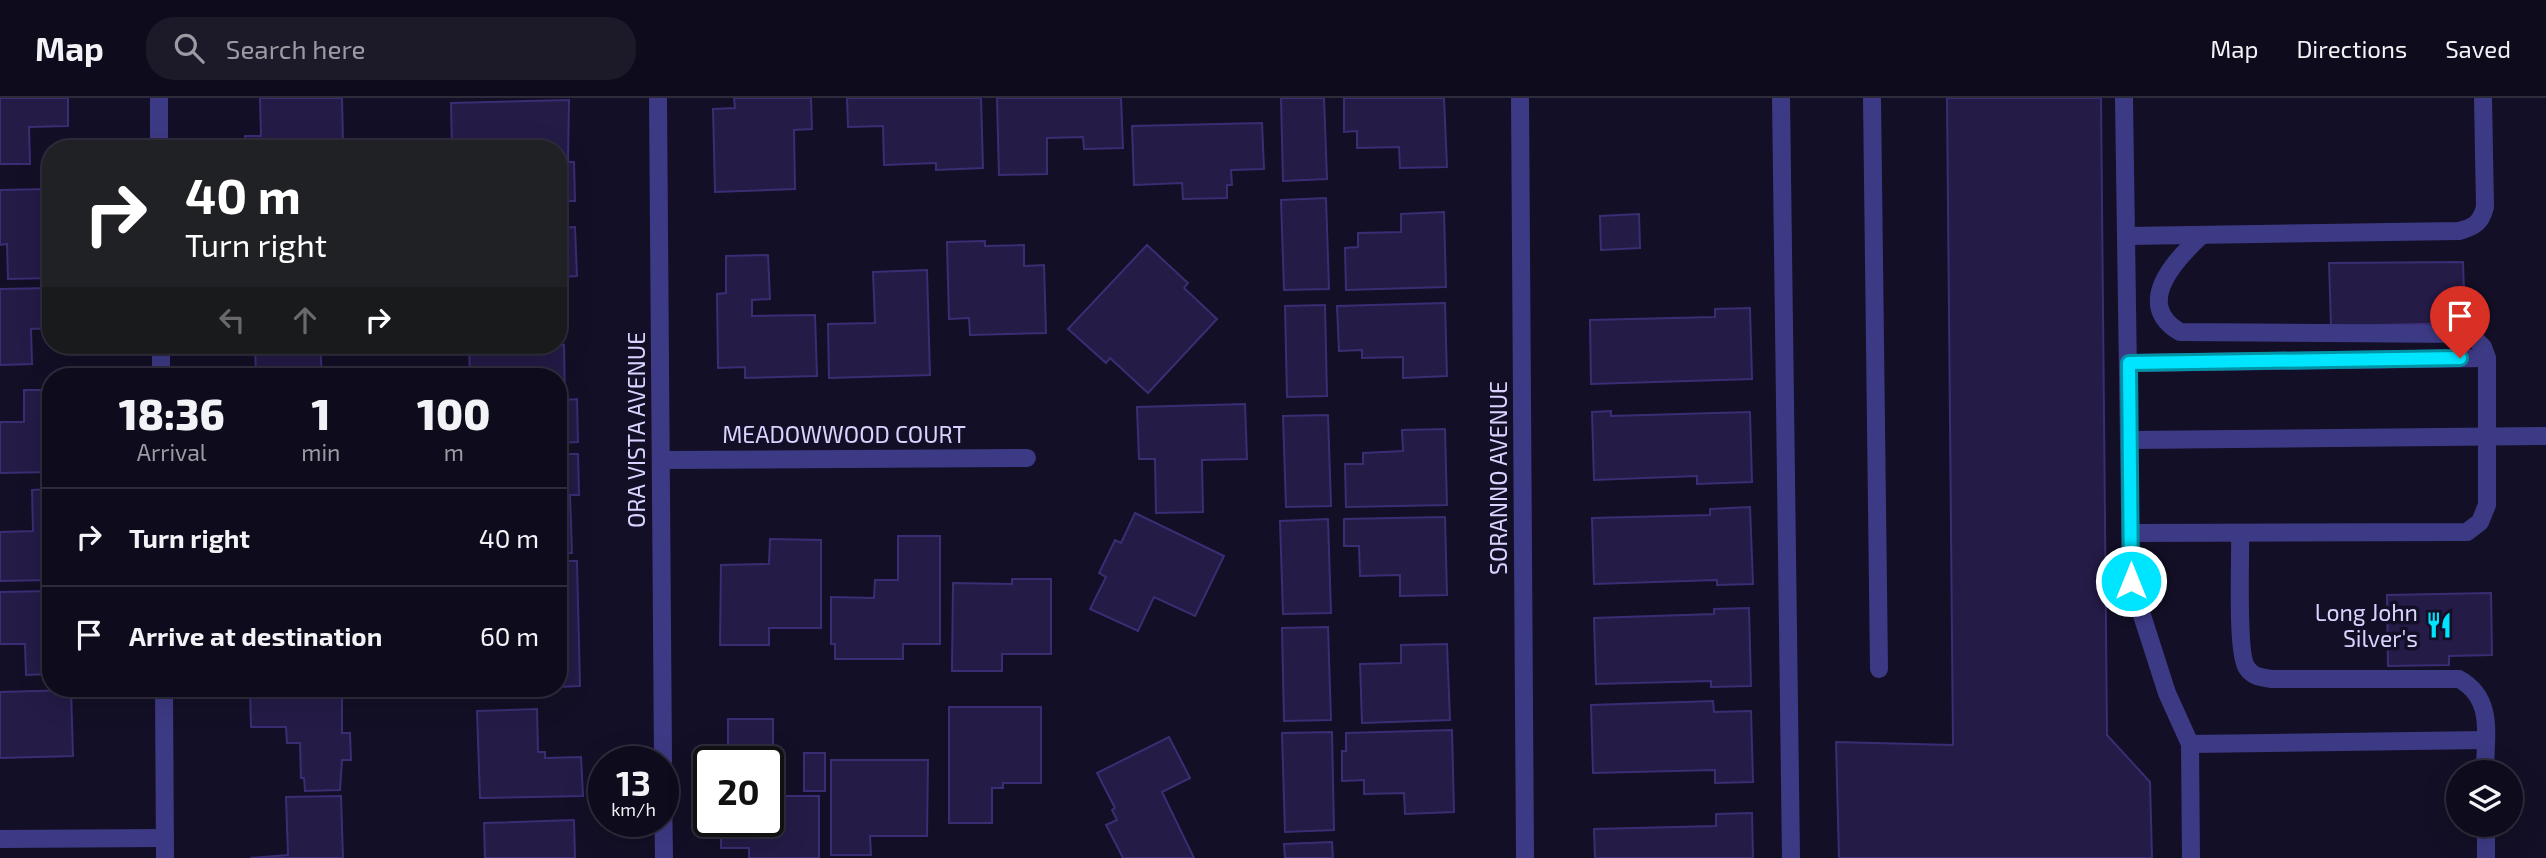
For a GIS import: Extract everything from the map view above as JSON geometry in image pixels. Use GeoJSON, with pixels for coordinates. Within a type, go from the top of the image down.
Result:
{"type":"FeatureCollection","features":[{"type":"Feature","properties":{"kind":"street"},"geometry":{"type":"LineString","coordinates":[[159,98],[159,140]]}},
{"type":"Feature","properties":{"kind":"street","name":"ORA VISTA AVENUE"},"geometry":{"type":"LineString","coordinates":[[658,98],[663,746]]}},
{"type":"Feature","properties":{"kind":"street","name":"SORANNO AVENUE"},"geometry":{"type":"LineString","coordinates":[[1520,98],[1525,858]]}},
{"type":"Feature","properties":{"kind":"street"},"geometry":{"type":"LineString","coordinates":[[1781,98],[1791,858]]}},
{"type":"Feature","properties":{"kind":"street"},"geometry":{"type":"LineString","coordinates":[[1872,98],[1879,668]]}},
{"type":"Feature","properties":{"kind":"street"},"geometry":{"type":"LineString","coordinates":[[2124,98],[2131,581],[2167,693],[2190,744],[2191,858]]}},
{"type":"Feature","properties":{"kind":"street"},"geometry":{"type":"LineString","coordinates":[[2127,236],[2459,231],[2473,228],[2482,219],[2485,207],[2483,98]]}},
{"type":"Feature","properties":{"kind":"street"},"geometry":{"type":"LineString","coordinates":[[2130,533],[2467,532],[2480,522],[2487,506],[2487,358],[2483,347],[2470,334],[2180,332],[2166,320],[2159,296],[2163,278],[2177,258],[2202,235]]}},
{"type":"Feature","properties":{"kind":"street"},"geometry":{"type":"LineString","coordinates":[[2129,363],[2487,358]]}},
{"type":"Feature","properties":{"kind":"street"},"geometry":{"type":"LineString","coordinates":[[2131,440],[2546,436]]}},
{"type":"Feature","properties":{"kind":"street","name":"MEADOWWOOD COURT"},"geometry":{"type":"LineString","coordinates":[[661,460],[1027,457]]}},
{"type":"Feature","properties":{"kind":"street"},"geometry":{"type":"LineString","coordinates":[[2240,533],[2242,647],[2245,666],[2254,676],[2271,679],[2459,679],[2480,695],[2484,705],[2485,760]]}},
{"type":"Feature","properties":{"kind":"street"},"geometry":{"type":"LineString","coordinates":[[164,697],[165,858]]}},
{"type":"Feature","properties":{"kind":"street"},"geometry":{"type":"LineString","coordinates":[[2190,744],[2485,740]]}},
{"type":"Feature","properties":{"kind":"street"},"geometry":{"type":"LineString","coordinates":[[664,837],[664,858]]}},
{"type":"Feature","properties":{"kind":"street"},"geometry":{"type":"LineString","coordinates":[[2486,837],[2486,858]]}},
{"type":"Feature","properties":{"kind":"street"},"geometry":{"type":"LineString","coordinates":[[0,839],[165,838]]}},
{"type":"Feature","properties":{"kind":"building"},"geometry":{"type":"Polygon","coordinates":[[[0,98],[68,98],[68,126],[29,127],[30,164],[0,164],[0,98]]]}},
{"type":"Feature","properties":{"kind":"building"},"geometry":{"type":"Polygon","coordinates":[[[260,98],[342,98],[343,140],[245,140],[245,136],[261,136],[260,98]]]}},
{"type":"Feature","properties":{"kind":"building"},"geometry":{"type":"Polygon","coordinates":[[[734,98],[811,98],[812,129],[794,130],[795,189],[715,192],[713,109],[735,108],[734,98]]]}},
{"type":"Feature","properties":{"kind":"building"},"geometry":{"type":"Polygon","coordinates":[[[847,98],[981,98],[983,168],[936,170],[936,163],[884,165],[883,126],[848,127],[847,98]]]}},
{"type":"Feature","properties":{"kind":"building"},"geometry":{"type":"Polygon","coordinates":[[[997,98],[1121,98],[1123,148],[1084,149],[1083,137],[1047,138],[1047,174],[999,175],[997,98]]]}},
{"type":"Feature","properties":{"kind":"building"},"geometry":{"type":"Polygon","coordinates":[[[1281,98],[1324,98],[1327,179],[1283,181],[1281,98]]]}},
{"type":"Feature","properties":{"kind":"building"},"geometry":{"type":"Polygon","coordinates":[[[1344,98],[1444,98],[1447,167],[1400,168],[1399,147],[1357,148],[1357,131],[1344,132],[1344,98]]]}},
{"type":"Feature","properties":{"kind":"building"},"geometry":{"type":"Polygon","coordinates":[[[1947,98],[2101,98],[2107,735],[2150,782],[2152,858],[1839,858],[1836,742],[1953,745],[1947,98]]]}},
{"type":"Feature","properties":{"kind":"building"},"geometry":{"type":"Polygon","coordinates":[[[569,100],[568,162],[574,162],[575,201],[567,201],[567,140],[452,140],[451,103],[569,100]]]}},
{"type":"Feature","properties":{"kind":"building"},"geometry":{"type":"Polygon","coordinates":[[[1262,123],[1264,169],[1231,170],[1232,185],[1227,185],[1227,198],[1183,199],[1182,183],[1134,185],[1132,126],[1262,123]]]}},
{"type":"Feature","properties":{"kind":"building"},"geometry":{"type":"Polygon","coordinates":[[[42,189],[42,278],[8,279],[7,244],[0,245],[0,190],[42,189]]]}},
{"type":"Feature","properties":{"kind":"building"},"geometry":{"type":"Polygon","coordinates":[[[1326,198],[1329,289],[1284,290],[1281,200],[1326,198]]]}},
{"type":"Feature","properties":{"kind":"building"},"geometry":{"type":"Polygon","coordinates":[[[1444,212],[1446,287],[1346,290],[1345,248],[1358,247],[1358,233],[1401,232],[1401,214],[1444,212]]]}},
{"type":"Feature","properties":{"kind":"building"},"geometry":{"type":"Polygon","coordinates":[[[1639,214],[1640,248],[1601,250],[1600,216],[1639,214]]]}},
{"type":"Feature","properties":{"kind":"building"},"geometry":{"type":"Polygon","coordinates":[[[567,227],[575,227],[577,276],[567,277],[567,227]]]}},
{"type":"Feature","properties":{"kind":"building"},"geometry":{"type":"Polygon","coordinates":[[[985,241],[985,246],[1024,245],[1024,266],[1044,265],[1046,333],[970,335],[969,318],[949,319],[947,242],[985,241]]]}},
{"type":"Feature","properties":{"kind":"building"},"geometry":{"type":"Polygon","coordinates":[[[1147,245],[1188,283],[1184,288],[1217,319],[1148,393],[1110,358],[1106,363],[1068,329],[1147,245]]]}},
{"type":"Feature","properties":{"kind":"building"},"geometry":{"type":"Polygon","coordinates":[[[768,255],[770,299],[752,300],[752,316],[815,315],[817,376],[745,378],[745,367],[718,368],[717,294],[726,293],[726,256],[768,255]]]}},
{"type":"Feature","properties":{"kind":"building"},"geometry":{"type":"Polygon","coordinates":[[[2463,262],[2465,323],[2331,326],[2329,263],[2463,262]]]}},
{"type":"Feature","properties":{"kind":"building"},"geometry":{"type":"Polygon","coordinates":[[[927,270],[930,375],[829,378],[828,324],[875,323],[873,272],[927,270]]]}},
{"type":"Feature","properties":{"kind":"building"},"geometry":{"type":"Polygon","coordinates":[[[42,288],[42,328],[31,329],[32,364],[0,365],[0,289],[42,288]]]}},
{"type":"Feature","properties":{"kind":"building"},"geometry":{"type":"Polygon","coordinates":[[[1445,303],[1447,376],[1403,378],[1403,357],[1362,358],[1362,350],[1339,351],[1337,306],[1445,303]]]}},
{"type":"Feature","properties":{"kind":"building"},"geometry":{"type":"Polygon","coordinates":[[[1325,305],[1327,396],[1287,397],[1285,306],[1325,305]]]}},
{"type":"Feature","properties":{"kind":"building"},"geometry":{"type":"Polygon","coordinates":[[[1750,308],[1752,379],[1591,384],[1590,320],[1715,317],[1715,309],[1750,308]]]}},
{"type":"Feature","properties":{"kind":"building"},"geometry":{"type":"Polygon","coordinates":[[[255,354],[321,354],[321,368],[256,368],[255,354]]]}},
{"type":"Feature","properties":{"kind":"building"},"geometry":{"type":"Polygon","coordinates":[[[469,354],[564,354],[564,368],[470,368],[469,354]]]}},
{"type":"Feature","properties":{"kind":"building"},"geometry":{"type":"Polygon","coordinates":[[[24,390],[42,390],[42,472],[0,473],[0,422],[24,422],[24,390]]]}},
{"type":"Feature","properties":{"kind":"building"},"geometry":{"type":"Polygon","coordinates":[[[577,399],[578,442],[567,443],[567,400],[577,399]]]}},
{"type":"Feature","properties":{"kind":"building"},"geometry":{"type":"Polygon","coordinates":[[[1245,404],[1247,459],[1202,460],[1203,512],[1156,513],[1155,459],[1139,459],[1137,407],[1245,404]]]}},
{"type":"Feature","properties":{"kind":"building"},"geometry":{"type":"Polygon","coordinates":[[[1611,411],[1611,416],[1750,412],[1752,482],[1697,484],[1697,476],[1594,480],[1592,412],[1611,411]]]}},
{"type":"Feature","properties":{"kind":"building"},"geometry":{"type":"Polygon","coordinates":[[[1328,415],[1331,506],[1286,507],[1283,416],[1328,415]]]}},
{"type":"Feature","properties":{"kind":"building"},"geometry":{"type":"Polygon","coordinates":[[[1445,429],[1447,505],[1346,507],[1345,464],[1363,464],[1363,453],[1403,451],[1402,430],[1445,429]]]}},
{"type":"Feature","properties":{"kind":"building"},"geometry":{"type":"Polygon","coordinates":[[[567,454],[578,454],[579,495],[570,495],[572,553],[567,553],[567,454]]]}},
{"type":"Feature","properties":{"kind":"building"},"geometry":{"type":"Polygon","coordinates":[[[42,489],[42,580],[0,581],[0,532],[33,531],[32,490],[42,489]]]}},
{"type":"Feature","properties":{"kind":"building"},"geometry":{"type":"Polygon","coordinates":[[[1750,507],[1753,584],[1717,585],[1717,580],[1594,584],[1592,518],[1710,515],[1710,509],[1750,507]]]}},
{"type":"Feature","properties":{"kind":"building"},"geometry":{"type":"Polygon","coordinates":[[[1135,513],[1224,556],[1195,616],[1154,597],[1138,631],[1090,609],[1106,577],[1099,573],[1115,540],[1121,543],[1135,513]]]}},
{"type":"Feature","properties":{"kind":"building"},"geometry":{"type":"Polygon","coordinates":[[[1445,517],[1447,595],[1400,596],[1400,575],[1360,576],[1359,546],[1344,546],[1344,519],[1445,517]]]}},
{"type":"Feature","properties":{"kind":"building"},"geometry":{"type":"Polygon","coordinates":[[[1328,519],[1331,613],[1283,614],[1280,521],[1328,519]]]}},
{"type":"Feature","properties":{"kind":"building"},"geometry":{"type":"Polygon","coordinates":[[[898,536],[940,536],[940,644],[903,644],[903,659],[835,659],[835,644],[831,644],[831,597],[874,598],[875,580],[898,580],[898,536]]]}},
{"type":"Feature","properties":{"kind":"building"},"geometry":{"type":"Polygon","coordinates":[[[770,539],[821,540],[821,628],[769,628],[769,645],[720,645],[721,565],[769,564],[770,539]]]}},
{"type":"Feature","properties":{"kind":"building"},"geometry":{"type":"Polygon","coordinates":[[[567,561],[577,561],[580,686],[567,687],[567,561]]]}},
{"type":"Feature","properties":{"kind":"building"},"geometry":{"type":"Polygon","coordinates":[[[1012,579],[1051,579],[1051,654],[1002,654],[1002,671],[952,671],[953,583],[1012,584],[1012,579]]]}},
{"type":"Feature","properties":{"kind":"building"},"geometry":{"type":"Polygon","coordinates":[[[42,591],[42,674],[26,675],[25,644],[0,644],[0,592],[42,591]]]}},
{"type":"Feature","properties":{"kind":"building","name":"Long John Silver's"},"geometry":{"type":"Polygon","coordinates":[[[2491,593],[2492,655],[2449,656],[2449,665],[2388,666],[2387,595],[2491,593]]]}},
{"type":"Feature","properties":{"kind":"building"},"geometry":{"type":"Polygon","coordinates":[[[1749,608],[1751,686],[1711,687],[1711,681],[1596,684],[1594,618],[1714,614],[1714,609],[1749,608]]]}},
{"type":"Feature","properties":{"kind":"building"},"geometry":{"type":"Polygon","coordinates":[[[1328,627],[1331,720],[1284,721],[1282,628],[1328,627]]]}},
{"type":"Feature","properties":{"kind":"building"},"geometry":{"type":"Polygon","coordinates":[[[1447,644],[1450,720],[1362,723],[1360,664],[1401,663],[1401,645],[1447,644]]]}},
{"type":"Feature","properties":{"kind":"building"},"geometry":{"type":"Polygon","coordinates":[[[42,691],[42,697],[71,697],[73,756],[0,758],[0,692],[42,691]]]}},
{"type":"Feature","properties":{"kind":"building"},"geometry":{"type":"Polygon","coordinates":[[[250,697],[342,697],[342,733],[350,733],[351,760],[342,760],[340,790],[305,791],[304,778],[301,778],[300,743],[287,743],[286,727],[251,727],[250,697]]]}},
{"type":"Feature","properties":{"kind":"building"},"geometry":{"type":"Polygon","coordinates":[[[1713,701],[1714,712],[1751,711],[1753,782],[1715,783],[1715,770],[1593,773],[1591,705],[1713,701]]]}},
{"type":"Feature","properties":{"kind":"building"},"geometry":{"type":"Polygon","coordinates":[[[949,707],[1041,707],[1041,783],[1003,783],[1003,788],[992,788],[992,823],[949,823],[949,707]]]}},
{"type":"Feature","properties":{"kind":"building"},"geometry":{"type":"Polygon","coordinates":[[[537,709],[538,752],[545,752],[545,758],[581,757],[583,796],[480,798],[477,711],[537,709]]]}},
{"type":"Feature","properties":{"kind":"building"},"geometry":{"type":"Polygon","coordinates":[[[728,719],[773,719],[773,746],[728,746],[728,719]]]}},
{"type":"Feature","properties":{"kind":"building"},"geometry":{"type":"Polygon","coordinates":[[[1452,730],[1454,812],[1405,814],[1404,793],[1364,794],[1364,780],[1342,781],[1342,751],[1346,751],[1346,733],[1452,730]]]}},
{"type":"Feature","properties":{"kind":"building"},"geometry":{"type":"Polygon","coordinates":[[[1332,732],[1334,830],[1285,832],[1282,733],[1332,732]]]}},
{"type":"Feature","properties":{"kind":"building"},"geometry":{"type":"Polygon","coordinates":[[[1169,737],[1190,778],[1162,792],[1194,858],[1123,858],[1106,825],[1117,820],[1112,810],[1115,808],[1097,773],[1169,737]]]}},
{"type":"Feature","properties":{"kind":"building"},"geometry":{"type":"Polygon","coordinates":[[[804,753],[825,753],[825,791],[804,791],[804,753]]]}},
{"type":"Feature","properties":{"kind":"building"},"geometry":{"type":"Polygon","coordinates":[[[831,760],[928,760],[927,836],[870,836],[871,855],[831,855],[831,760]]]}},
{"type":"Feature","properties":{"kind":"building"},"geometry":{"type":"Polygon","coordinates":[[[341,796],[343,858],[250,858],[288,855],[286,797],[341,796]]]}},
{"type":"Feature","properties":{"kind":"building"},"geometry":{"type":"Polygon","coordinates":[[[784,796],[819,796],[819,858],[749,858],[749,848],[721,848],[721,837],[784,837],[784,796]]]}},
{"type":"Feature","properties":{"kind":"building"},"geometry":{"type":"Polygon","coordinates":[[[1752,813],[1753,858],[1595,858],[1594,829],[1716,826],[1716,814],[1752,813]]]}},
{"type":"Feature","properties":{"kind":"building"},"geometry":{"type":"Polygon","coordinates":[[[574,820],[575,858],[485,858],[484,823],[574,820]]]}},
{"type":"Feature","properties":{"kind":"building"},"geometry":{"type":"Polygon","coordinates":[[[1332,842],[1333,858],[1285,858],[1284,844],[1332,842]]]}},
{"type":"Feature","properties":{"kind":"place","name":"Long John Silver's"},"geometry":{"type":"Point","coordinates":[2439,625]}},
{"type":"Feature","properties":{"kind":"route"},"geometry":{"type":"LineString","coordinates":[[2131,581],[2129,363],[2460,358]]}}]}
